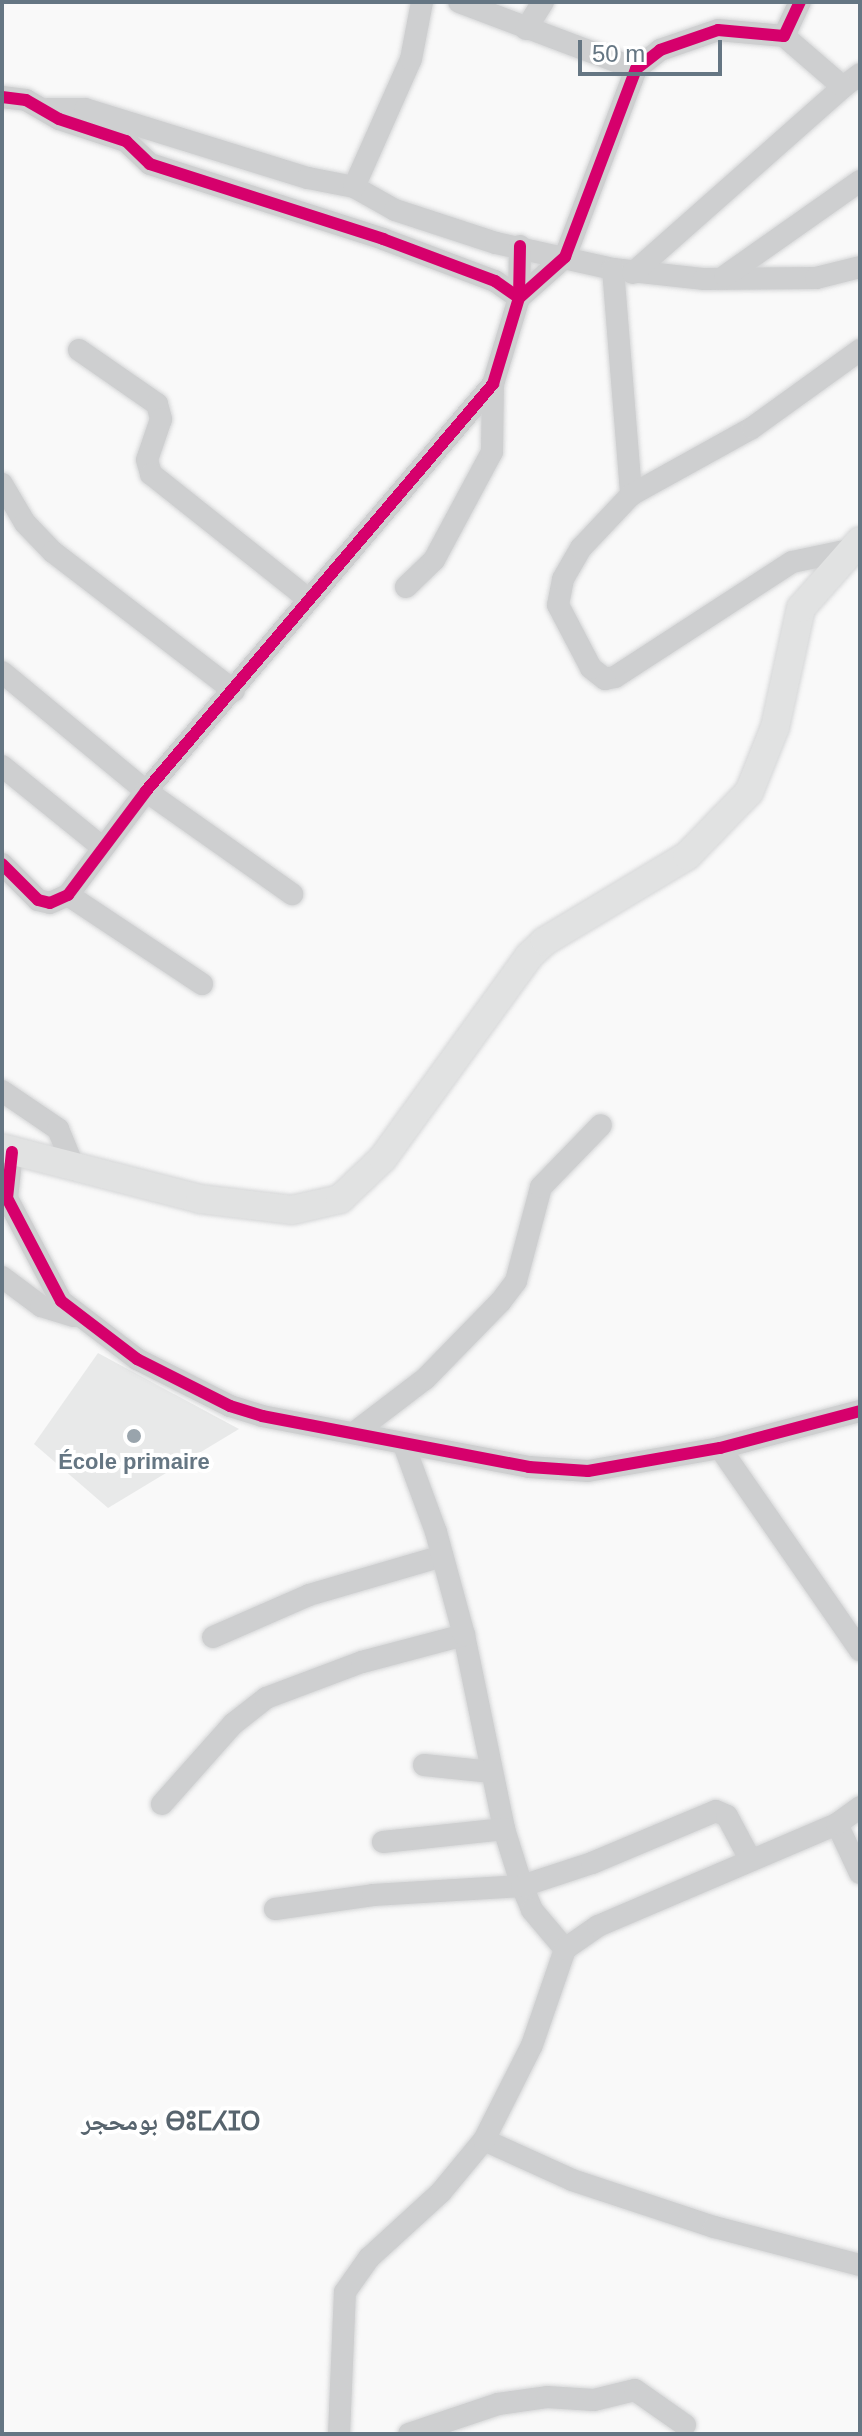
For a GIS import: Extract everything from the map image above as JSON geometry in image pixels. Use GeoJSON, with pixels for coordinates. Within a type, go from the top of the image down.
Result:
{"type":"FeatureCollection","features":[{"type":"Feature","properties":{"kind":"main road"},"geometry":{"type":"LineString","coordinates":[[7,1150],[75,1170],[200,1199],[292,1210],[320,1208],[357,1186],[529,956],[545,941],[687,856],[749,792],[775,727],[801,608],[854,546]]}},
{"type":"Feature","properties":{"kind":"street"},"geometry":{"type":"LineString","coordinates":[[354,187],[411,59],[422,2]]}},
{"type":"Feature","properties":{"kind":"street"},"geometry":{"type":"LineString","coordinates":[[459,2],[636,69]]}},
{"type":"Feature","properties":{"kind":"street"},"geometry":{"type":"LineString","coordinates":[[526,29],[543,2]]}},
{"type":"Feature","properties":{"kind":"street"},"geometry":{"type":"LineString","coordinates":[[784,36],[800,2]]}},
{"type":"Feature","properties":{"kind":"street"},"geometry":{"type":"LineString","coordinates":[[519,298],[565,257],[636,69],[660,50],[718,30],[784,36],[852,80],[623,271]]}},
{"type":"Feature","properties":{"kind":"street"},"geometry":{"type":"LineString","coordinates":[[2,97],[48,109],[85,109],[308,178],[354,187],[395,210],[496,243],[623,271],[816,278],[860,267]]}},
{"type":"Feature","properties":{"kind":"street"},"geometry":{"type":"LineString","coordinates":[[48,109],[59,119],[126,141],[150,164],[383,239],[495,281],[519,298]]}},
{"type":"Feature","properties":{"kind":"street"},"geometry":{"type":"LineString","coordinates":[[725,276],[860,181]]}},
{"type":"Feature","properties":{"kind":"street"},"geometry":{"type":"LineString","coordinates":[[383,239],[395,210]]}},
{"type":"Feature","properties":{"kind":"street"},"geometry":{"type":"LineString","coordinates":[[406,587],[434,560],[492,452],[493,384],[519,298],[520,246]]}},
{"type":"Feature","properties":{"kind":"street"},"geometry":{"type":"LineString","coordinates":[[623,271],[631,495]]}},
{"type":"Feature","properties":{"kind":"street"},"geometry":{"type":"LineString","coordinates":[[79,350],[157,404],[161,419],[147,460],[151,474],[308,599]]}},
{"type":"Feature","properties":{"kind":"street"},"geometry":{"type":"LineString","coordinates":[[854,546],[792,562],[621,675],[605,679],[582,656],[558,605],[563,579],[581,548],[631,495],[752,428],[860,350]]}},
{"type":"Feature","properties":{"kind":"street"},"geometry":{"type":"LineString","coordinates":[[2,864],[38,900],[50,903],[68,895],[146,791],[493,384]]}},
{"type":"Feature","properties":{"kind":"street"},"geometry":{"type":"LineString","coordinates":[[4,496],[53,552],[234,691]]}},
{"type":"Feature","properties":{"kind":"street"},"geometry":{"type":"LineString","coordinates":[[2,672],[146,791],[292,894]]}},
{"type":"Feature","properties":{"kind":"street"},"geometry":{"type":"LineString","coordinates":[[2,766],[102,847]]}},
{"type":"Feature","properties":{"kind":"street"},"geometry":{"type":"LineString","coordinates":[[68,895],[202,984]]}},
{"type":"Feature","properties":{"kind":"street"},"geometry":{"type":"LineString","coordinates":[[2,1091],[58,1129],[75,1170]]}},
{"type":"Feature","properties":{"kind":"street"},"geometry":{"type":"LineString","coordinates":[[354,1433],[425,1379],[501,1301],[516,1281],[541,1187],[601,1125]]}},
{"type":"Feature","properties":{"kind":"street"},"geometry":{"type":"LineString","coordinates":[[7,1150],[7,1198],[54,1291],[83,1318],[137,1359],[230,1406],[404,1445],[529,1467],[588,1471],[720,1448],[860,1411]]}},
{"type":"Feature","properties":{"kind":"street"},"geometry":{"type":"LineString","coordinates":[[2,1277],[41,1306],[83,1318]]}},
{"type":"Feature","properties":{"kind":"street"},"geometry":{"type":"LineString","coordinates":[[404,1445],[442,1556],[464,1635],[504,1829],[522,1886],[532,1910],[565,1949]]}},
{"type":"Feature","properties":{"kind":"street"},"geometry":{"type":"LineString","coordinates":[[720,1448],[860,1650]]}},
{"type":"Feature","properties":{"kind":"street"},"geometry":{"type":"LineString","coordinates":[[213,1637],[309,1595],[442,1556]]}},
{"type":"Feature","properties":{"kind":"street"},"geometry":{"type":"LineString","coordinates":[[162,1804],[233,1724],[266,1698],[362,1662],[464,1635]]}},
{"type":"Feature","properties":{"kind":"street"},"geometry":{"type":"LineString","coordinates":[[424,1765],[492,1772]]}},
{"type":"Feature","properties":{"kind":"street"},"geometry":{"type":"LineString","coordinates":[[339,2434],[345,2292],[369,2258],[441,2192],[484,2140],[532,2045],[556,1963],[565,1949],[598,1926],[837,1824],[860,1807]]}},
{"type":"Feature","properties":{"kind":"street"},"geometry":{"type":"LineString","coordinates":[[275,1909],[373,1895],[522,1886],[592,1863],[716,1811],[727,1816],[750,1859]]}},
{"type":"Feature","properties":{"kind":"street"},"geometry":{"type":"LineString","coordinates":[[837,1824],[860,1873]]}},
{"type":"Feature","properties":{"kind":"street"},"geometry":{"type":"LineString","coordinates":[[383,1842],[504,1829]]}},
{"type":"Feature","properties":{"kind":"street"},"geometry":{"type":"LineString","coordinates":[[484,2140],[572,2180],[714,2227],[860,2265]]}},
{"type":"Feature","properties":{"kind":"street"},"geometry":{"type":"LineString","coordinates":[[409,2434],[498,2404],[547,2397],[594,2400],[635,2390],[685,2425]]}},
{"type":"Feature","properties":{"kind":"shaded area","name":"École primaire"},"geometry":{"type":"Polygon","coordinates":[[[98,1353],[239,1429],[108,1508],[34,1444],[98,1353]]]}},
{"type":"Feature","properties":{"kind":"cycle path"},"geometry":{"type":"LineString","coordinates":[[2,97],[26,100],[59,119],[126,141],[150,164],[383,239],[495,281],[519,298],[565,257],[636,69],[660,50],[718,30],[784,36],[800,2]]}},
{"type":"Feature","properties":{"kind":"cycle path"},"geometry":{"type":"LineString","coordinates":[[2,864],[38,900],[50,903],[68,895],[146,791],[493,384],[519,298],[520,246]]}},
{"type":"Feature","properties":{"kind":"cycle path"},"geometry":{"type":"LineString","coordinates":[[12,1152],[7,1198],[61,1301],[137,1359],[230,1406],[262,1416],[529,1467],[588,1471],[720,1448],[860,1411]]}},
{"type":"Feature","properties":{"kind":"place","name":"École primaire"},"geometry":{"type":"Point","coordinates":[134,1436]}},
{"type":"Feature","properties":{"kind":"district","name":"بومحجر ⴱⵓⵎⵃⵊⵔ"},"geometry":{"type":"Point","coordinates":[171,2122]}}]}
